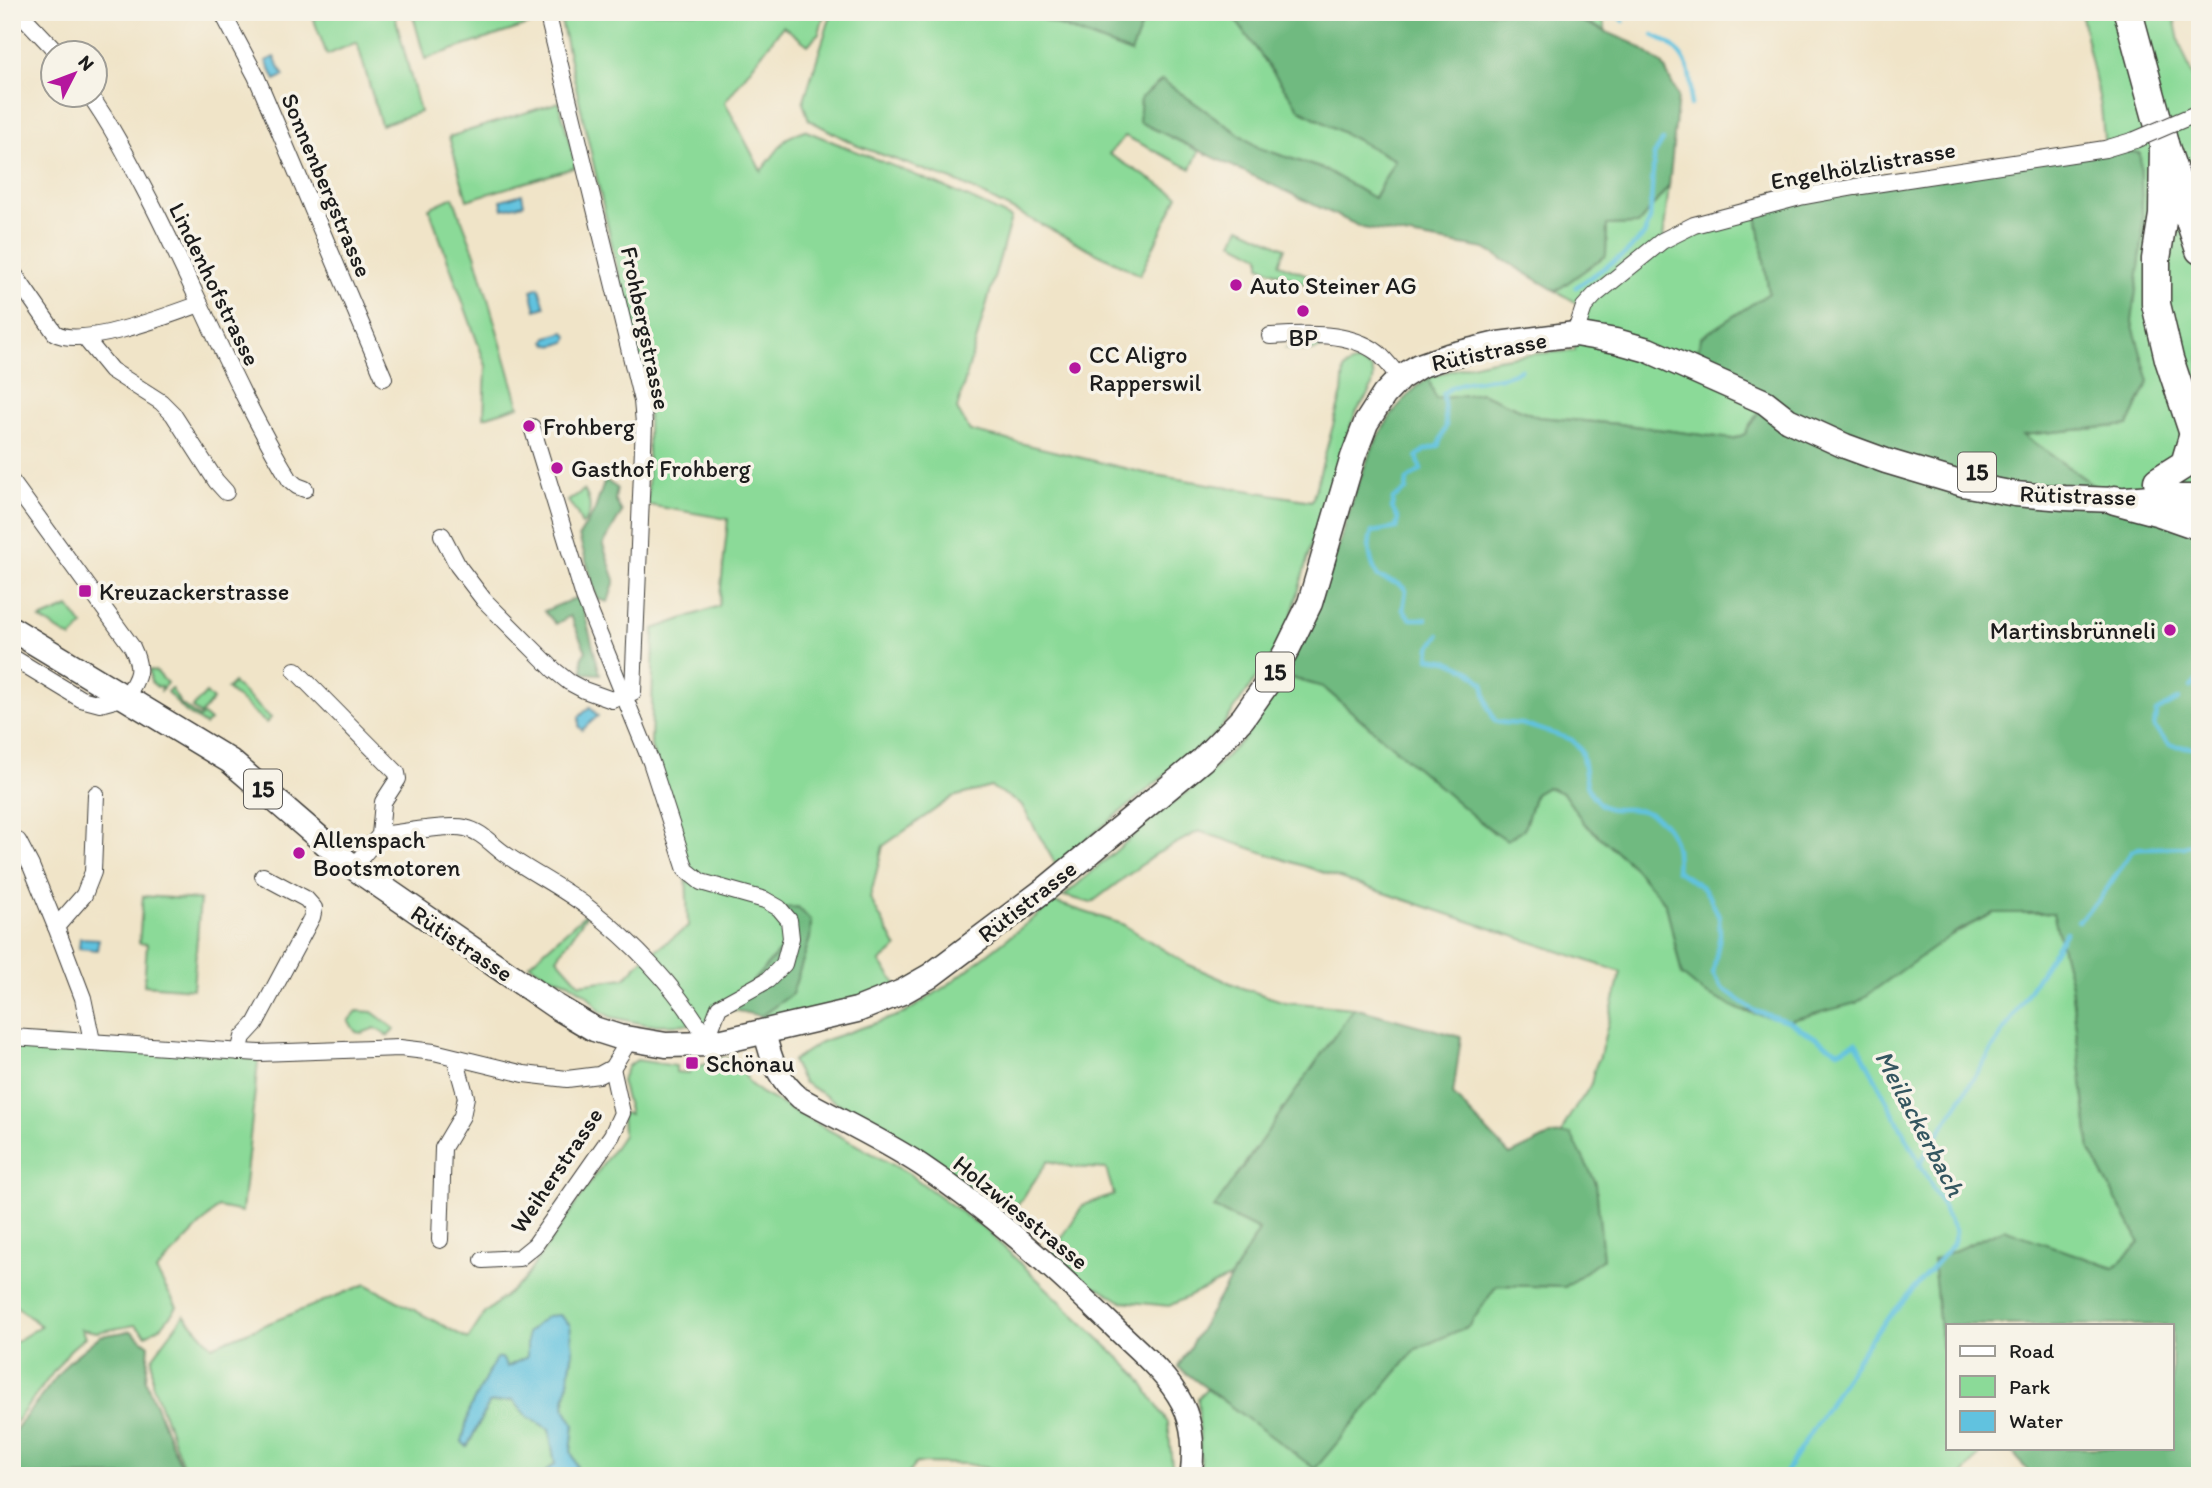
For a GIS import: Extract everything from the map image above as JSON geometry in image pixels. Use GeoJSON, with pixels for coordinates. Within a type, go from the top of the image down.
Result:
{"type":"FeatureCollection","features":[{"type":"Feature","properties":{"kind":"highway"},"geometry":{"type":"LineString","coordinates":[[2128,12],[2164,144],[2200,250]]}},
{"type":"Feature","properties":{"kind":"highway"},"geometry":{"type":"LineString","coordinates":[[2158,481],[2176,472],[2187,462],[2197,445],[2163,337],[2155,296],[2156,259],[2163,215],[2164,144]]}},
{"type":"Feature","properties":{"kind":"highway"},"geometry":{"type":"LineString","coordinates":[[2115,500],[2200,526]]}},
{"type":"Feature","properties":{"kind":"main road","name":"Rütistrasse"},"geometry":{"type":"LineString","coordinates":[[12,629],[230,761],[353,867],[555,1006],[594,1029],[630,1039],[666,1045],[710,1044],[856,1010],[902,992],[930,976],[1047,888],[1210,751],[1242,718],[1271,678],[1287,650],[1310,603],[1353,457],[1366,423],[1384,395],[1400,378],[1419,366],[1498,344],[1575,334],[1648,350],[1765,402],[1793,408],[1852,434],[1922,459],[1993,475],[2072,482],[2200,479]]}},
{"type":"Feature","properties":{"kind":"main road","name":"Rütistrasse"},"geometry":{"type":"LineString","coordinates":[[1765,402],[1788,420],[1845,446],[1921,472],[2015,494],[2115,500],[2150,496],[2200,497]]}},
{"type":"Feature","properties":{"kind":"street"},"geometry":{"type":"LineString","coordinates":[[19,12],[44,38]]}},
{"type":"Feature","properties":{"kind":"street","name":"Sonnenbergstrasse"},"geometry":{"type":"LineString","coordinates":[[222,12],[256,76],[384,377]]}},
{"type":"Feature","properties":{"kind":"street","name":"Frohbergstrasse"},"geometry":{"type":"LineString","coordinates":[[547,12],[642,401],[644,437],[633,692],[623,697]]}},
{"type":"Feature","properties":{"kind":"street","name":"Lindenhofstrasse"},"geometry":{"type":"LineString","coordinates":[[98,108],[126,153],[180,260],[259,428],[290,480],[305,489]]}},
{"type":"Feature","properties":{"kind":"street","name":"Engelhölzlistrasse"},"geometry":{"type":"LineString","coordinates":[[1575,334],[1584,307],[1595,295],[1662,240],[1694,225],[1814,195],[2105,149],[2135,140],[2199,113]]}},
{"type":"Feature","properties":{"kind":"street"},"geometry":{"type":"LineString","coordinates":[[12,271],[55,333],[66,338],[84,337],[144,324],[200,304]]}},
{"type":"Feature","properties":{"kind":"street"},"geometry":{"type":"LineString","coordinates":[[1270,336],[1314,333],[1364,346],[1377,352],[1400,378]]}},
{"type":"Feature","properties":{"kind":"street"},"geometry":{"type":"LineString","coordinates":[[84,337],[111,370],[161,402],[173,414],[226,492]]}},
{"type":"Feature","properties":{"kind":"street"},"geometry":{"type":"LineString","coordinates":[[531,427],[567,547],[623,697],[651,762],[685,870],[701,882],[765,901],[779,908],[789,920],[790,939],[784,964],[768,980],[719,1007],[711,1028],[710,1044]]}},
{"type":"Feature","properties":{"kind":"street"},"geometry":{"type":"LineString","coordinates":[[12,482],[132,647],[140,666],[137,679],[126,697],[100,704],[81,699],[12,657]]}},
{"type":"Feature","properties":{"kind":"street"},"geometry":{"type":"LineString","coordinates":[[442,536],[458,566],[484,600],[554,670],[598,696],[612,700],[623,697]]}},
{"type":"Feature","properties":{"kind":"street"},"geometry":{"type":"LineString","coordinates":[[295,670],[397,773],[398,779],[383,802],[380,835],[353,867]]}},
{"type":"Feature","properties":{"kind":"street"},"geometry":{"type":"LineString","coordinates":[[56,927],[84,895],[93,872],[96,794]]}},
{"type":"Feature","properties":{"kind":"street"},"geometry":{"type":"LineString","coordinates":[[380,835],[462,827],[482,834],[503,853],[547,878],[590,909],[644,958],[694,1018],[710,1044]]}},
{"type":"Feature","properties":{"kind":"street"},"geometry":{"type":"LineString","coordinates":[[18,841],[31,866],[83,998],[92,1041]]}},
{"type":"Feature","properties":{"kind":"street"},"geometry":{"type":"LineString","coordinates":[[239,1052],[243,1037],[255,1024],[312,917],[314,908],[306,899],[263,876]]}},
{"type":"Feature","properties":{"kind":"street","name":"Holzwiesstrasse"},"geometry":{"type":"LineString","coordinates":[[765,1032],[776,1071],[787,1087],[800,1098],[918,1163],[972,1200],[1088,1302],[1155,1367],[1172,1386],[1183,1405],[1192,1432],[1194,1456],[1191,1476]]}},
{"type":"Feature","properties":{"kind":"street"},"geometry":{"type":"LineString","coordinates":[[12,1037],[239,1052],[400,1048],[458,1058],[523,1074],[567,1079],[599,1074],[612,1068],[630,1039]]}},
{"type":"Feature","properties":{"kind":"street"},"geometry":{"type":"LineString","coordinates":[[440,1240],[443,1148],[462,1116],[466,1097],[457,1065],[458,1058]]}},
{"type":"Feature","properties":{"kind":"street","name":"Weiherstrasse"},"geometry":{"type":"LineString","coordinates":[[483,1260],[519,1258],[535,1245],[612,1135],[622,1113],[612,1068]]}},
{"type":"Feature","properties":{"kind":"green space"},"geometry":{"type":"Polygon","coordinates":[[[311,12],[394,12],[420,112],[381,125],[357,42],[327,55],[311,12]]]}},
{"type":"Feature","properties":{"kind":"green space"},"geometry":{"type":"Polygon","coordinates":[[[412,12],[538,12],[540,21],[425,59],[412,12]]]}},
{"type":"Feature","properties":{"kind":"green space"},"geometry":{"type":"Polygon","coordinates":[[[559,12],[825,12],[819,33],[808,45],[783,26],[725,102],[761,171],[787,138],[804,130],[1011,218],[957,409],[970,431],[1149,474],[1312,501],[1342,393],[1344,369],[1354,363],[1372,369],[1372,387],[1356,413],[1347,435],[1329,503],[1323,503],[1286,636],[1218,732],[1056,865],[1021,804],[991,787],[953,797],[883,846],[870,898],[897,948],[880,962],[902,992],[765,1033],[761,1016],[792,994],[810,938],[811,921],[791,938],[747,988],[704,1024],[649,1025],[611,1017],[599,1010],[587,995],[568,982],[547,975],[529,964],[590,910],[557,958],[580,984],[625,978],[644,958],[688,927],[686,870],[651,746],[654,629],[719,606],[728,519],[648,505],[648,404],[559,12]]]}},
{"type":"Feature","properties":{"kind":"green space"},"geometry":{"type":"Polygon","coordinates":[[[832,12],[1036,12],[1036,17],[1131,53],[1147,12],[1230,12],[1300,110],[1395,160],[1373,199],[1326,170],[1259,148],[1162,80],[1141,98],[1140,122],[1199,151],[1191,169],[1125,136],[1109,154],[1178,196],[1140,275],[960,183],[858,146],[809,120],[803,103],[832,12]]]}},
{"type":"Feature","properties":{"kind":"green space"},"geometry":{"type":"Polygon","coordinates":[[[1036,12],[1147,12],[1131,53],[1036,16],[1036,12]]]}},
{"type":"Feature","properties":{"kind":"green space"},"geometry":{"type":"Polygon","coordinates":[[[1230,12],[1560,12],[1635,44],[1663,65],[1678,96],[1669,186],[1638,224],[1607,225],[1606,255],[1556,291],[1485,249],[1363,228],[1139,122],[1141,98],[1162,80],[1259,148],[1326,170],[1374,198],[1395,160],[1300,110],[1230,12]]]}},
{"type":"Feature","properties":{"kind":"green space"},"geometry":{"type":"Polygon","coordinates":[[[1560,12],[1600,12],[1606,31],[1566,14],[1560,12]]]}},
{"type":"Feature","properties":{"kind":"green space"},"geometry":{"type":"Polygon","coordinates":[[[2081,12],[2173,12],[2179,41],[2200,97],[2200,526],[2115,500],[2022,435],[2128,425],[2149,382],[2131,322],[2143,236],[2139,153],[2105,149],[2101,107],[2081,12]]]}},
{"type":"Feature","properties":{"kind":"green space"},"geometry":{"type":"Polygon","coordinates":[[[559,102],[576,167],[467,200],[449,137],[559,102]]]}},
{"type":"Feature","properties":{"kind":"green space"},"geometry":{"type":"Polygon","coordinates":[[[2105,149],[2140,153],[2143,236],[2132,322],[2149,382],[2128,425],[2023,435],[2115,500],[2200,526],[2200,1476],[2032,1476],[2011,1450],[2174,1450],[2174,1324],[1946,1324],[1946,1355],[1942,1349],[1933,1260],[2004,1229],[2113,1268],[2140,1243],[2090,1151],[2071,985],[2053,913],[1993,913],[1957,931],[1856,1003],[1788,1021],[1755,1011],[1742,1011],[1704,993],[1682,975],[1666,904],[1631,864],[1584,823],[1563,793],[1547,787],[1535,794],[1524,829],[1507,840],[1479,821],[1323,687],[1285,676],[1323,592],[1361,476],[1373,448],[1387,422],[1405,398],[1428,378],[1436,399],[1481,393],[1538,417],[1619,424],[1733,439],[1745,434],[1764,402],[1695,370],[1700,338],[1769,293],[1756,208],[2105,149]]]}},
{"type":"Feature","properties":{"kind":"green space"},"geometry":{"type":"Polygon","coordinates":[[[1669,186],[1663,239],[1756,208],[1769,293],[1700,338],[1765,402],[1745,434],[1733,439],[1619,424],[1538,417],[1481,393],[1436,399],[1428,378],[1500,358],[1575,351],[1575,334],[1584,307],[1556,291],[1606,255],[1607,225],[1638,224],[1669,186]]]}},
{"type":"Feature","properties":{"kind":"green space"},"geometry":{"type":"Polygon","coordinates":[[[453,197],[475,254],[519,406],[484,417],[486,366],[429,208],[453,197]]]}},
{"type":"Feature","properties":{"kind":"green space"},"geometry":{"type":"Polygon","coordinates":[[[1240,227],[1285,248],[1279,264],[1321,280],[1318,289],[1260,266],[1260,256],[1233,242],[1240,227]]]}},
{"type":"Feature","properties":{"kind":"green space"},"geometry":{"type":"Polygon","coordinates":[[[1329,342],[1314,350],[1286,348],[1295,343],[1329,342]]]}},
{"type":"Feature","properties":{"kind":"green space"},"geometry":{"type":"Polygon","coordinates":[[[605,480],[617,488],[615,500],[622,512],[603,545],[615,580],[608,602],[597,599],[579,536],[594,512],[605,480]]]}},
{"type":"Feature","properties":{"kind":"green space"},"geometry":{"type":"Polygon","coordinates":[[[584,490],[590,508],[582,525],[568,501],[584,490]]]}},
{"type":"Feature","properties":{"kind":"green space"},"geometry":{"type":"Polygon","coordinates":[[[580,596],[600,674],[583,673],[582,657],[586,651],[570,616],[556,624],[544,611],[580,596]]]}},
{"type":"Feature","properties":{"kind":"green space"},"geometry":{"type":"Polygon","coordinates":[[[69,607],[83,626],[71,638],[40,619],[69,607]]]}},
{"type":"Feature","properties":{"kind":"green space"},"geometry":{"type":"Polygon","coordinates":[[[149,670],[156,671],[167,683],[161,690],[161,686],[157,687],[151,682],[149,670]]]}},
{"type":"Feature","properties":{"kind":"green space"},"geometry":{"type":"Polygon","coordinates":[[[1285,676],[1323,687],[1494,833],[1535,794],[1547,787],[1563,793],[1584,823],[1631,864],[1666,904],[1682,975],[1742,1011],[1788,1021],[1993,913],[2053,912],[2071,985],[2090,1151],[2140,1243],[2114,1268],[2004,1230],[1933,1260],[1942,1349],[1946,1355],[1946,1450],[1983,1450],[1962,1476],[1201,1476],[1198,1398],[1207,1389],[1315,1468],[1416,1349],[1468,1326],[1497,1285],[1565,1287],[1561,1136],[1566,1122],[1591,1083],[1621,972],[1199,831],[1156,854],[1091,903],[1064,896],[1157,815],[1203,780],[1246,736],[1285,676]]]}},
{"type":"Feature","properties":{"kind":"green space"},"geometry":{"type":"Polygon","coordinates":[[[233,683],[271,718],[266,723],[227,689],[233,683]]]}},
{"type":"Feature","properties":{"kind":"green space"},"geometry":{"type":"Polygon","coordinates":[[[171,688],[180,703],[199,718],[203,715],[210,721],[205,725],[186,712],[167,692],[171,688]]]}},
{"type":"Feature","properties":{"kind":"green space"},"geometry":{"type":"Polygon","coordinates":[[[206,693],[213,700],[200,715],[192,708],[206,693]]]}},
{"type":"Feature","properties":{"kind":"green space"},"geometry":{"type":"Polygon","coordinates":[[[143,896],[200,900],[193,989],[144,985],[147,944],[139,943],[143,896]]]}},
{"type":"Feature","properties":{"kind":"green space"},"geometry":{"type":"Polygon","coordinates":[[[1054,902],[1122,924],[1187,964],[1242,988],[1285,1002],[1354,1008],[1215,1207],[1259,1230],[1231,1277],[1169,1306],[1121,1301],[1101,1289],[1082,1284],[1051,1255],[1083,1205],[1114,1195],[1106,1169],[1073,1167],[1048,1161],[1008,1219],[905,1144],[803,1082],[792,1061],[823,1041],[905,1013],[949,984],[1054,902]]]}},
{"type":"Feature","properties":{"kind":"green space"},"geometry":{"type":"Polygon","coordinates":[[[798,907],[811,921],[810,938],[792,994],[761,1016],[719,1007],[747,988],[790,939],[779,908],[798,907]]]}},
{"type":"Feature","properties":{"kind":"green space"},"geometry":{"type":"Polygon","coordinates":[[[1354,1008],[1461,1037],[1453,1095],[1510,1155],[1551,1135],[1571,1134],[1596,1183],[1603,1259],[1565,1287],[1497,1285],[1469,1326],[1416,1349],[1315,1469],[1178,1367],[1259,1230],[1214,1208],[1354,1008]]]}},
{"type":"Feature","properties":{"kind":"green space"},"geometry":{"type":"Polygon","coordinates":[[[357,1011],[372,1012],[395,1029],[388,1036],[375,1028],[362,1033],[356,1032],[348,1021],[357,1011]]]}},
{"type":"Feature","properties":{"kind":"green space"},"geometry":{"type":"Polygon","coordinates":[[[12,1037],[259,1053],[242,1212],[218,1207],[156,1271],[177,1307],[162,1326],[146,1335],[135,1325],[97,1332],[81,1329],[85,1337],[70,1350],[12,1427],[12,1344],[41,1326],[12,1303],[12,1037]]]}},
{"type":"Feature","properties":{"kind":"green space"},"geometry":{"type":"Polygon","coordinates":[[[721,1058],[737,1059],[749,1083],[761,1093],[908,1173],[988,1232],[1138,1376],[1168,1423],[1173,1476],[1026,1476],[967,1464],[916,1463],[906,1476],[569,1476],[577,1467],[571,1451],[574,1424],[564,1408],[573,1350],[527,1357],[507,1367],[462,1442],[468,1446],[489,1403],[513,1400],[528,1417],[549,1429],[555,1464],[546,1471],[545,1476],[187,1476],[152,1383],[152,1358],[184,1315],[212,1346],[366,1284],[468,1339],[485,1313],[523,1281],[623,1135],[622,1113],[630,1114],[621,1081],[628,1066],[637,1060],[676,1066],[676,1072],[689,1073],[690,1066],[703,1065],[721,1058]]]}},
{"type":"Feature","properties":{"kind":"green space"},"geometry":{"type":"Polygon","coordinates":[[[131,1331],[149,1345],[146,1380],[185,1476],[12,1476],[12,1434],[69,1361],[100,1336],[131,1331]]]}},
{"type":"Feature","properties":{"kind":"water"},"geometry":{"type":"Polygon","coordinates":[[[274,57],[284,76],[275,80],[266,61],[274,57]]]}},
{"type":"Feature","properties":{"kind":"water"},"geometry":{"type":"Polygon","coordinates":[[[522,194],[524,204],[503,209],[501,200],[522,194]]]}},
{"type":"Feature","properties":{"kind":"water"},"geometry":{"type":"Polygon","coordinates":[[[539,287],[545,307],[536,310],[531,290],[539,287]]]}},
{"type":"Feature","properties":{"kind":"water"},"geometry":{"type":"Polygon","coordinates":[[[564,332],[568,338],[566,342],[552,345],[545,341],[547,337],[564,332]]]}},
{"type":"Feature","properties":{"kind":"water"},"geometry":{"type":"Polygon","coordinates":[[[590,707],[598,716],[582,730],[579,727],[579,717],[590,707]]]}},
{"type":"Feature","properties":{"kind":"water"},"geometry":{"type":"Polygon","coordinates":[[[80,938],[99,939],[97,950],[79,948],[80,938]]]}},
{"type":"Feature","properties":{"kind":"water"},"geometry":{"type":"Polygon","coordinates":[[[560,1315],[570,1325],[573,1350],[564,1407],[574,1424],[571,1451],[577,1467],[569,1476],[545,1476],[546,1471],[555,1464],[549,1429],[528,1417],[513,1400],[489,1403],[467,1447],[462,1442],[470,1408],[496,1358],[502,1358],[507,1367],[527,1357],[527,1333],[547,1316],[560,1315]]]}},
{"type":"Feature","properties":{"kind":"waterway"},"geometry":{"type":"LineString","coordinates":[[1615,12],[1623,21]]}},
{"type":"Feature","properties":{"kind":"waterway"},"geometry":{"type":"LineString","coordinates":[[1653,35],[1673,47],[1685,62],[1691,81],[1690,105]]}},
{"type":"Feature","properties":{"kind":"waterway"},"geometry":{"type":"LineString","coordinates":[[1576,287],[1626,253],[1644,235],[1650,219],[1654,155],[1663,140]]}},
{"type":"Feature","properties":{"kind":"waterway"},"geometry":{"type":"LineString","coordinates":[[1426,619],[1411,619],[1403,610],[1406,590],[1399,584],[1378,577],[1370,555],[1372,532],[1396,528],[1398,519],[1392,508],[1393,499],[1406,490],[1407,480],[1421,470],[1417,456],[1438,446],[1446,426],[1443,394],[1460,384],[1502,377],[1521,369]]}},
{"type":"Feature","properties":{"kind":"waterway","name":"Meilackerbach"},"geometry":{"type":"LineString","coordinates":[[1439,635],[1430,648],[1429,658],[1448,661],[1468,670],[1483,683],[1488,707],[1495,721],[1521,724],[1572,740],[1580,750],[1589,790],[1601,805],[1650,814],[1666,827],[1675,846],[1676,870],[1702,887],[1719,917],[1720,935],[1713,973],[1721,987],[1755,1011],[1788,1021],[1838,1051],[1856,1042],[1956,1232],[1953,1244],[1870,1339],[1783,1476]]}},
{"type":"Feature","properties":{"kind":"waterway"},"geometry":{"type":"LineString","coordinates":[[2191,687],[2200,679]]}},
{"type":"Feature","properties":{"kind":"waterway"},"geometry":{"type":"LineString","coordinates":[[2179,699],[2156,712],[2154,728],[2170,745],[2200,749]]}},
{"type":"Feature","properties":{"kind":"waterway"},"geometry":{"type":"LineString","coordinates":[[2078,921],[2100,899],[2132,851],[2139,848],[2184,847],[2200,838]]}},
{"type":"Feature","properties":{"kind":"waterway"},"geometry":{"type":"LineString","coordinates":[[1919,1165],[2066,932]]}},
{"type":"Feature","properties":{"kind":"place","name":"Auto Steiner AG"},"geometry":{"type":"Point","coordinates":[1236,285]}},
{"type":"Feature","properties":{"kind":"place","name":"BP"},"geometry":{"type":"Point","coordinates":[1303,311]}},
{"type":"Feature","properties":{"kind":"place","name":"CC Aligro Rapperswil"},"geometry":{"type":"Point","coordinates":[1075,368]}},
{"type":"Feature","properties":{"kind":"place","name":"Frohberg"},"geometry":{"type":"Point","coordinates":[529,426]}},
{"type":"Feature","properties":{"kind":"place","name":"Gasthof Frohberg"},"geometry":{"type":"Point","coordinates":[557,468]}},
{"type":"Feature","properties":{"kind":"place","name":"Kreuzackerstrasse"},"geometry":{"type":"Point","coordinates":[85,591]}},
{"type":"Feature","properties":{"kind":"place","name":"Martinsbrünneli"},"geometry":{"type":"Point","coordinates":[2170,630]}},
{"type":"Feature","properties":{"kind":"place","name":"Allenspach Bootsmotoren"},"geometry":{"type":"Point","coordinates":[299,853]}},
{"type":"Feature","properties":{"kind":"place","name":"Schönau"},"geometry":{"type":"Point","coordinates":[692,1063]}}]}
